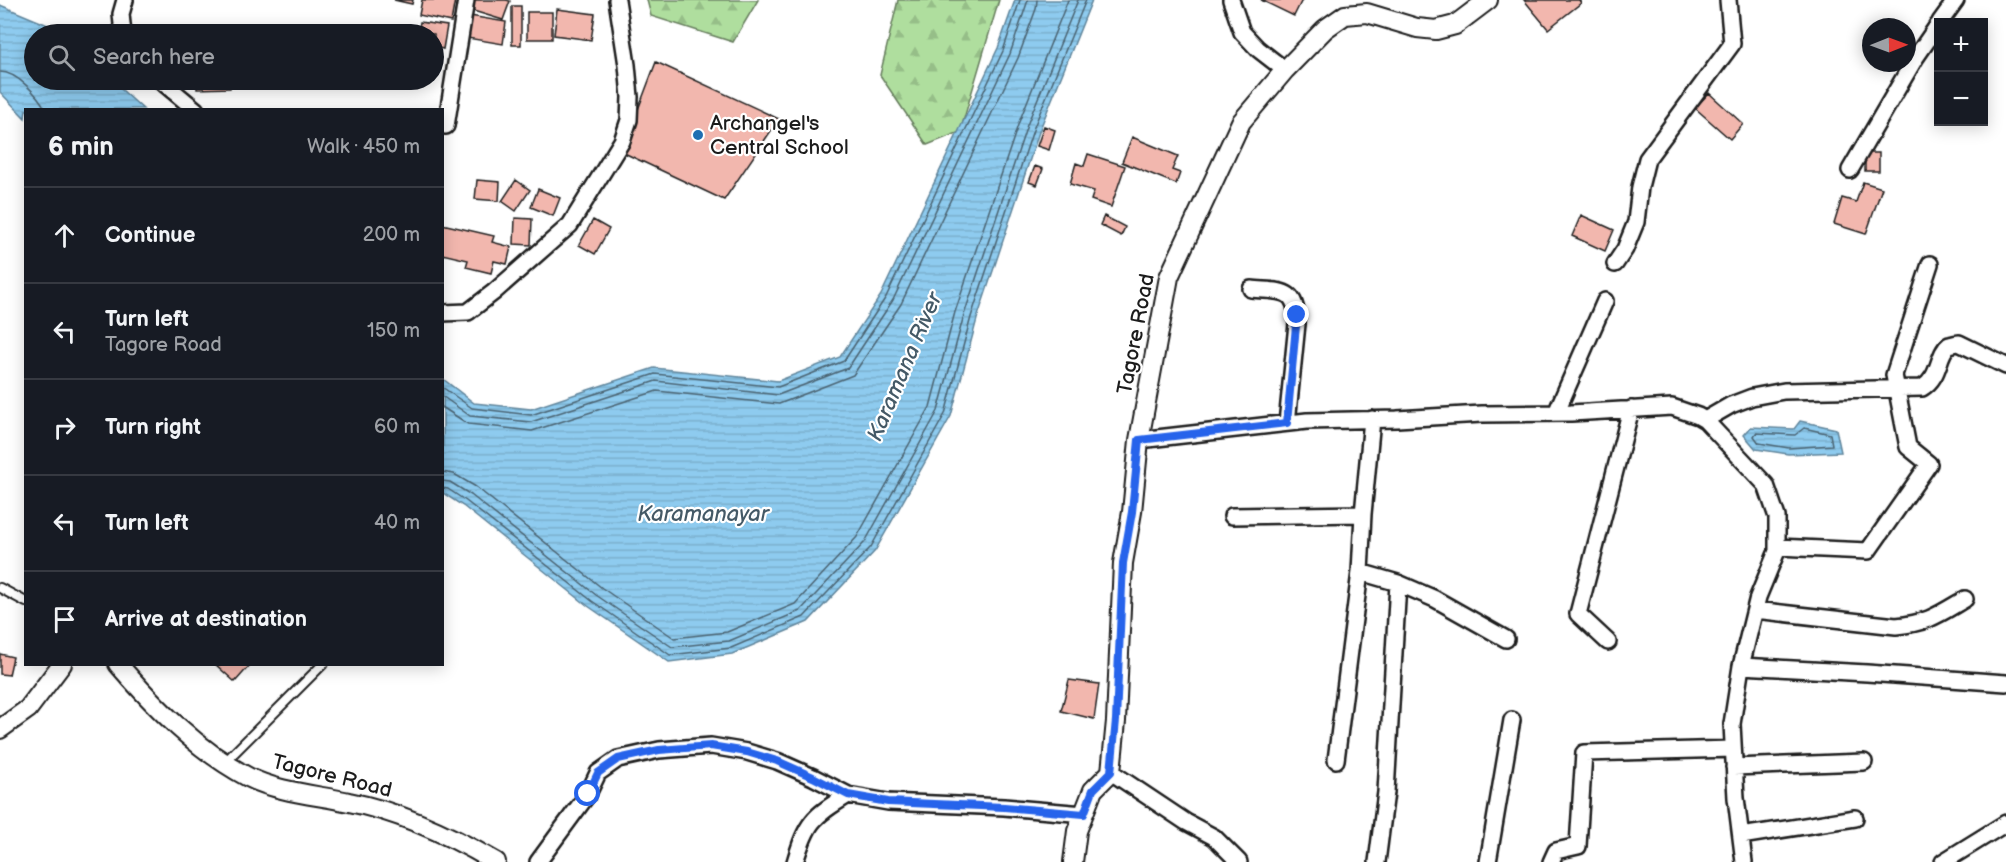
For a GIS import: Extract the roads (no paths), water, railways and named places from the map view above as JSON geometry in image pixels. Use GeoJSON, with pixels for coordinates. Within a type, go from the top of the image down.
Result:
{"type":"FeatureCollection","features":[{"type":"Feature","properties":{"kind":"street"},"geometry":{"type":"LineString","coordinates":[[122,24],[121,14],[125,0]]}},
{"type":"Feature","properties":{"kind":"street"},"geometry":{"type":"LineString","coordinates":[[446,126],[466,0]]}},
{"type":"Feature","properties":{"kind":"street"},"geometry":{"type":"LineString","coordinates":[[444,313],[468,312],[570,225],[622,141],[629,120],[630,97],[617,0]]}},
{"type":"Feature","properties":{"kind":"street"},"geometry":{"type":"LineString","coordinates":[[1231,0],[1242,32],[1258,49],[1285,70]]}},
{"type":"Feature","properties":{"kind":"street","name":"Tagore Road"},"geometry":{"type":"LineString","coordinates":[[1111,772],[1116,720],[1123,563],[1132,512],[1139,440],[1168,277],[1241,122],[1285,70],[1325,29],[1345,15],[1366,7],[1417,28],[1436,30],[1455,25],[1488,0]]}},
{"type":"Feature","properties":{"kind":"street"},"geometry":{"type":"LineString","coordinates":[[1615,264],[1625,249],[1636,222],[1640,186],[1647,159],[1732,44],[1728,0]]}},
{"type":"Feature","properties":{"kind":"street"},"geometry":{"type":"LineString","coordinates":[[1943,18],[1956,0]]}},
{"type":"Feature","properties":{"kind":"street"},"geometry":{"type":"LineString","coordinates":[[1850,170],[1916,57],[1934,31]]}},
{"type":"Feature","properties":{"kind":"street"},"geometry":{"type":"LineString","coordinates":[[172,90],[194,108]]}},
{"type":"Feature","properties":{"kind":"street"},"geometry":{"type":"LineString","coordinates":[[1777,546],[1868,552],[1929,464],[1908,447],[1894,375],[1930,264]]}},
{"type":"Feature","properties":{"kind":"street"},"geometry":{"type":"LineString","coordinates":[[1251,289],[1286,293],[1293,298],[1296,308],[1297,324],[1287,423]]}},
{"type":"Feature","properties":{"kind":"street"},"geometry":{"type":"LineString","coordinates":[[1556,412],[1605,301]]}},
{"type":"Feature","properties":{"kind":"street"},"geometry":{"type":"LineString","coordinates":[[1705,420],[1731,405],[1752,397],[1784,391],[1922,388],[1930,383],[1944,351],[1949,345],[1959,343],[2006,366]]}},
{"type":"Feature","properties":{"kind":"street"},"geometry":{"type":"LineString","coordinates":[[1139,440],[1307,421],[1672,407],[1705,420],[1766,485],[1777,517],[1777,551],[1758,597],[1741,666],[1732,724],[1744,862]]}},
{"type":"Feature","properties":{"kind":"street"},"geometry":{"type":"LineString","coordinates":[[1608,642],[1578,614],[1631,409]]}},
{"type":"Feature","properties":{"kind":"street"},"geometry":{"type":"LineString","coordinates":[[1336,760],[1360,572],[1372,419]]}},
{"type":"Feature","properties":{"kind":"street"},"geometry":{"type":"LineString","coordinates":[[1232,516],[1363,514]]}},
{"type":"Feature","properties":{"kind":"street"},"geometry":{"type":"LineString","coordinates":[[1360,572],[1398,583],[1435,599],[1506,639]]}},
{"type":"Feature","properties":{"kind":"street"},"geometry":{"type":"LineString","coordinates":[[1377,862],[1386,792],[1398,583]]}},
{"type":"Feature","properties":{"kind":"street"},"geometry":{"type":"LineString","coordinates":[[1755,610],[1896,626],[1918,624],[1931,619],[1965,599]]}},
{"type":"Feature","properties":{"kind":"street"},"geometry":{"type":"LineString","coordinates":[[0,729],[28,710],[61,666]]}},
{"type":"Feature","properties":{"kind":"street","name":"Tagore Road"},"geometry":{"type":"LineString","coordinates":[[120,666],[148,699],[200,746],[249,778],[290,791],[351,802],[419,823],[463,843],[496,862]]}},
{"type":"Feature","properties":{"kind":"street"},"geometry":{"type":"LineString","coordinates":[[1741,666],[1867,672],[2006,683]]}},
{"type":"Feature","properties":{"kind":"street"},"geometry":{"type":"LineString","coordinates":[[1488,862],[1512,720]]}},
{"type":"Feature","properties":{"kind":"street"},"geometry":{"type":"LineString","coordinates":[[538,862],[588,794],[598,773],[618,759],[659,750],[711,746],[747,752],[777,761],[848,795],[888,802],[1004,807],[1084,814]]}},
{"type":"Feature","properties":{"kind":"street"},"geometry":{"type":"LineString","coordinates":[[1551,862],[1556,851],[1578,846],[1584,753],[1733,749]]}},
{"type":"Feature","properties":{"kind":"street"},"geometry":{"type":"LineString","coordinates":[[1734,767],[1864,762]]}},
{"type":"Feature","properties":{"kind":"street"},"geometry":{"type":"LineString","coordinates":[[1073,862],[1077,831],[1093,790],[1111,772],[1186,822],[1214,837],[1232,858]]}},
{"type":"Feature","properties":{"kind":"street"},"geometry":{"type":"LineString","coordinates":[[795,862],[803,837],[814,818],[848,795]]}},
{"type":"Feature","properties":{"kind":"street"},"geometry":{"type":"LineString","coordinates":[[1741,836],[1855,818]]}},
{"type":"Feature","properties":{"kind":"street"},"geometry":{"type":"LineString","coordinates":[[1943,862],[2006,823]]}},
{"type":"Feature","properties":{"kind":"lane"},"geometry":{"type":"LineString","coordinates":[[0,588],[24,601]]}},
{"type":"Feature","properties":{"kind":"lane"},"geometry":{"type":"LineString","coordinates":[[225,762],[321,666]]}},
{"type":"Feature","properties":{"kind":"water","name":"Karamanayar"},"geometry":{"type":"Polygon","coordinates":[[[1015,0],[1092,0],[1040,129],[977,319],[951,416],[875,551],[808,622],[732,654],[669,662],[588,606],[463,506],[444,494],[444,380],[474,403],[531,409],[654,368],[778,381],[840,357],[881,295],[998,48],[1015,0]]]}},
{"type":"Feature","properties":{"kind":"water"},"geometry":{"type":"Polygon","coordinates":[[[0,5],[45,24],[24,24],[24,90],[122,90],[142,108],[24,108],[24,117],[0,92],[0,5]]]}},
{"type":"Feature","properties":{"kind":"water"},"geometry":{"type":"Polygon","coordinates":[[[1800,421],[1836,429],[1841,452],[1788,454],[1756,449],[1744,435],[1751,427],[1794,429],[1800,421]]]}},
{"type":"Feature","properties":{"kind":"place","name":"Archangel's Central School"},"geometry":{"type":"Point","coordinates":[698,135]}},
{"type":"Feature","properties":{"kind":"water label","name":"Karamana River"},"geometry":{"type":"Point","coordinates":[905,367]}}]}
